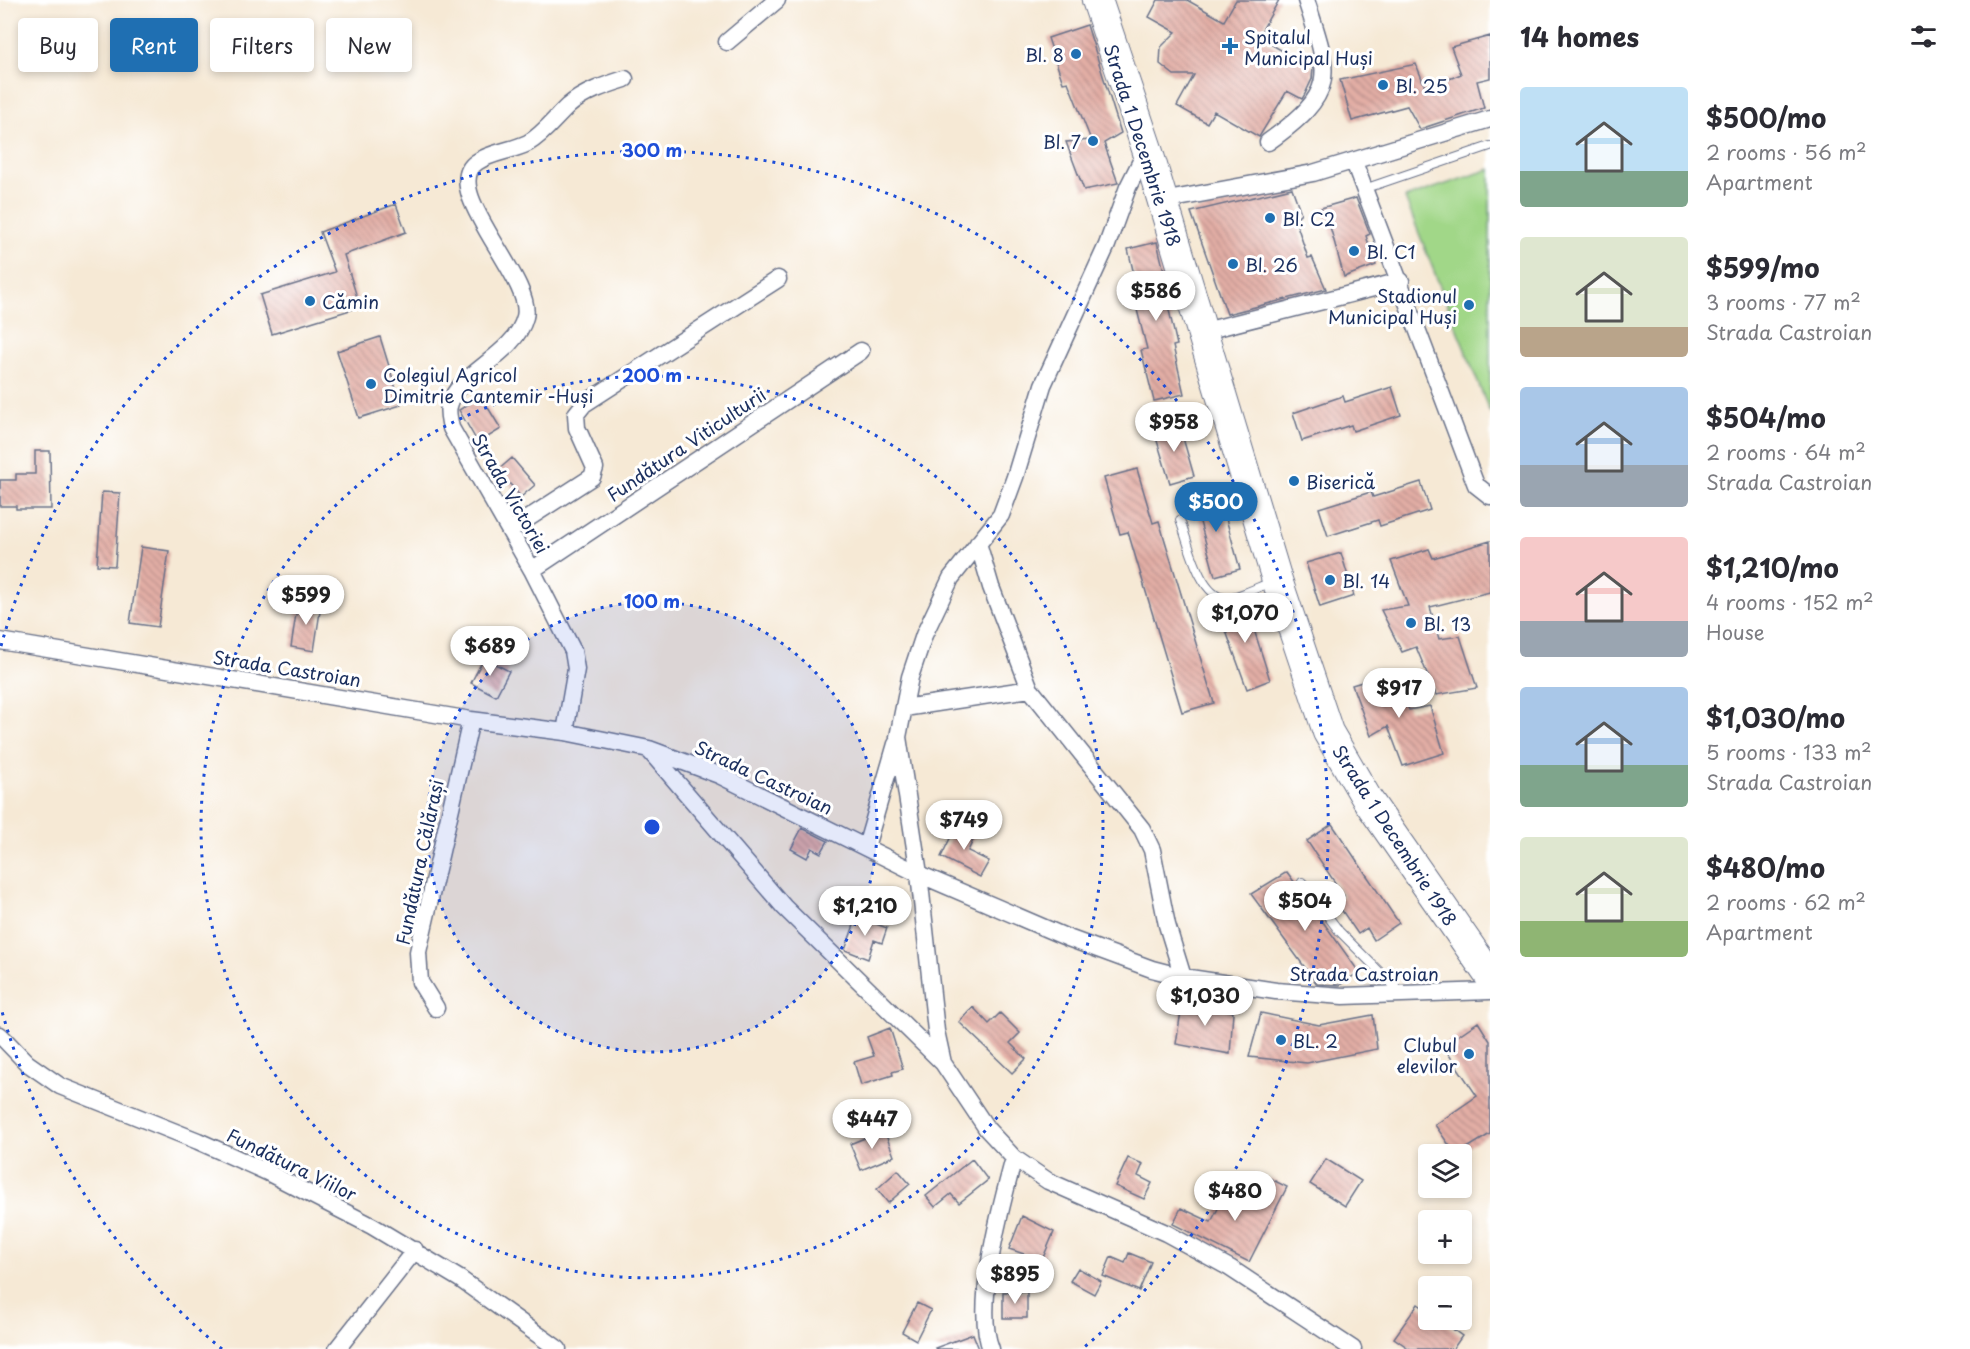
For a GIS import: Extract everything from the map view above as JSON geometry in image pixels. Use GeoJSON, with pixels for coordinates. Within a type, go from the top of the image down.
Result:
{"type":"FeatureCollection","features":[{"type":"Feature","properties":{"kind":"highway","name":"Strada 1 Decembrie 1918"},"geometry":{"type":"LineString","coordinates":[[1100,1],[1277,580],[1328,732],[1344,762],[1490,976]]}},
{"type":"Feature","properties":{"kind":"street"},"geometry":{"type":"LineString","coordinates":[[727,42],[777,0]]}},
{"type":"Feature","properties":{"kind":"street"},"geometry":{"type":"LineString","coordinates":[[1268,142],[1308,110],[1325,71],[1324,56],[1306,0]]}},
{"type":"Feature","properties":{"kind":"street","name":"Strada Victoriei"},"geometry":{"type":"LineString","coordinates":[[565,732],[576,669],[573,651],[510,530],[450,428],[448,406],[458,389],[505,350],[525,317],[523,297],[473,204],[467,188],[467,173],[476,162],[528,142],[579,99],[598,88],[625,79]]}},
{"type":"Feature","properties":{"kind":"street"},"geometry":{"type":"LineString","coordinates":[[1162,201],[1313,173],[1490,119]]}},
{"type":"Feature","properties":{"kind":"street"},"geometry":{"type":"LineString","coordinates":[[866,847],[898,737],[910,677],[940,597],[951,578],[996,522],[1009,496],[1043,385],[1107,245],[1128,188],[1147,149]]}},
{"type":"Feature","properties":{"kind":"street"},"geometry":{"type":"LineString","coordinates":[[1354,162],[1363,190],[1401,281],[1476,485],[1490,496]]}},
{"type":"Feature","properties":{"kind":"street"},"geometry":{"type":"LineString","coordinates":[[510,530],[592,477],[595,468],[577,428],[576,414],[584,404],[778,279]]}},
{"type":"Feature","properties":{"kind":"street"},"geometry":{"type":"LineString","coordinates":[[1201,332],[1401,281]]}},
{"type":"Feature","properties":{"kind":"street","name":"Fundătura Viticulturii"},"geometry":{"type":"LineString","coordinates":[[532,570],[861,351]]}},
{"type":"Feature","properties":{"kind":"street"},"geometry":{"type":"LineString","coordinates":[[978,543],[991,587],[1030,689],[1142,828],[1152,850],[1167,926],[1183,977]]}},
{"type":"Feature","properties":{"kind":"street","name":"Strada Castroian"},"geometry":{"type":"LineString","coordinates":[[0,641],[471,720],[565,732],[649,749],[719,775],[919,874],[1068,938],[1152,969],[1183,977],[1276,992],[1343,996],[1490,991]]}},
{"type":"Feature","properties":{"kind":"street"},"geometry":{"type":"LineString","coordinates":[[904,708],[1030,689]]}},
{"type":"Feature","properties":{"kind":"street","name":"Fundătura Călărași"},"geometry":{"type":"LineString","coordinates":[[436,1008],[420,982],[418,952],[471,720]]}},
{"type":"Feature","properties":{"kind":"street"},"geometry":{"type":"LineString","coordinates":[[898,737],[919,874],[936,1031],[944,1063]]}},
{"type":"Feature","properties":{"kind":"street"},"geometry":{"type":"LineString","coordinates":[[649,749],[784,907],[944,1063],[987,1129],[1014,1158],[1048,1181],[1166,1233],[1230,1268],[1353,1349]]}},
{"type":"Feature","properties":{"kind":"street","name":"Fundătura Viilor"},"geometry":{"type":"LineString","coordinates":[[0,1035],[27,1063],[60,1086],[198,1141],[267,1172],[414,1250],[469,1285],[558,1349]]}},
{"type":"Feature","properties":{"kind":"street"},"geometry":{"type":"LineString","coordinates":[[991,1349],[985,1325],[986,1295],[1014,1158]]}},
{"type":"Feature","properties":{"kind":"street"},"geometry":{"type":"LineString","coordinates":[[337,1349],[414,1250]]}},
{"type":"Feature","properties":{"kind":"lane"},"geometry":{"type":"LineString","coordinates":[[1363,190],[1490,146]]}},
{"type":"Feature","properties":{"kind":"lane"},"geometry":{"type":"LineString","coordinates":[[1180,520],[1204,586],[1219,597],[1229,598],[1277,580]]}},
{"type":"Feature","properties":{"kind":"lane"},"geometry":{"type":"LineString","coordinates":[[1302,882],[1339,931],[1402,995]]}},
{"type":"Feature","properties":{"kind":"green space","name":"Stadionul Municipal Huși"},"geometry":{"type":"Polygon","coordinates":[[[1490,169],[1490,413],[1405,198],[1490,169]]]}},
{"type":"Feature","properties":{"kind":"building"},"geometry":{"type":"Polygon","coordinates":[[[1158,0],[1187,0],[1224,21],[1236,0],[1279,0],[1258,37],[1313,68],[1312,79],[1302,99],[1287,91],[1259,137],[1214,111],[1207,123],[1177,106],[1194,75],[1174,75],[1160,64],[1161,47],[1176,32],[1149,17],[1158,0]]]}},
{"type":"Feature","properties":{"kind":"building"},"geometry":{"type":"Polygon","coordinates":[[[1087,25],[1121,133],[1104,143],[1118,183],[1084,190],[1066,142],[1091,140],[1068,82],[1063,83],[1048,38],[1087,25]]]}},
{"type":"Feature","properties":{"kind":"building","name":"Bl. 25"},"geometry":{"type":"Polygon","coordinates":[[[1490,36],[1490,78],[1477,81],[1484,108],[1420,129],[1407,106],[1352,121],[1340,80],[1416,64],[1426,89],[1461,74],[1451,47],[1490,36]]]}},
{"type":"Feature","properties":{"kind":"building","name":"Bl. 26"},"geometry":{"type":"Polygon","coordinates":[[[1292,188],[1301,213],[1295,219],[1308,258],[1312,257],[1326,289],[1227,314],[1191,212],[1292,188]]]}},
{"type":"Feature","properties":{"kind":"building","name":"Bl. C1"},"geometry":{"type":"Polygon","coordinates":[[[1356,198],[1370,234],[1366,236],[1376,265],[1344,277],[1331,230],[1321,208],[1356,198]]]}},
{"type":"Feature","properties":{"kind":"building"},"geometry":{"type":"Polygon","coordinates":[[[396,204],[406,232],[344,255],[360,307],[272,334],[260,295],[335,272],[320,232],[396,204]]]}},
{"type":"Feature","properties":{"kind":"building"},"geometry":{"type":"Polygon","coordinates":[[[1157,242],[1170,296],[1166,297],[1177,345],[1173,346],[1184,394],[1154,401],[1141,350],[1147,349],[1135,302],[1140,300],[1128,249],[1157,242]]]}},
{"type":"Feature","properties":{"kind":"building"},"geometry":{"type":"Polygon","coordinates":[[[380,337],[401,405],[359,418],[337,351],[380,337]]]}},
{"type":"Feature","properties":{"kind":"building"},"geometry":{"type":"Polygon","coordinates":[[[1392,387],[1401,415],[1353,431],[1351,425],[1302,441],[1293,413],[1343,396],[1345,402],[1392,387]]]}},
{"type":"Feature","properties":{"kind":"building"},"geometry":{"type":"Polygon","coordinates":[[[481,396],[501,429],[478,443],[459,410],[481,396]]]}},
{"type":"Feature","properties":{"kind":"building"},"geometry":{"type":"Polygon","coordinates":[[[1179,424],[1194,476],[1170,483],[1154,431],[1179,424]]]}},
{"type":"Feature","properties":{"kind":"building"},"geometry":{"type":"Polygon","coordinates":[[[35,451],[50,451],[51,509],[16,509],[16,506],[0,506],[0,480],[16,480],[16,474],[35,474],[35,451]]]}},
{"type":"Feature","properties":{"kind":"building"},"geometry":{"type":"Polygon","coordinates":[[[512,458],[535,485],[521,497],[498,470],[512,458]]]}},
{"type":"Feature","properties":{"kind":"building"},"geometry":{"type":"Polygon","coordinates":[[[1137,469],[1153,523],[1159,521],[1214,703],[1182,712],[1128,532],[1120,534],[1104,478],[1137,469]]]}},
{"type":"Feature","properties":{"kind":"building"},"geometry":{"type":"Polygon","coordinates":[[[1421,482],[1430,510],[1380,526],[1378,520],[1328,536],[1319,508],[1371,492],[1373,497],[1421,482]]]}},
{"type":"Feature","properties":{"kind":"building"},"geometry":{"type":"Polygon","coordinates":[[[1218,490],[1240,569],[1215,576],[1193,497],[1218,490]]]}},
{"type":"Feature","properties":{"kind":"building"},"geometry":{"type":"Polygon","coordinates":[[[102,492],[120,493],[115,566],[97,565],[102,492]]]}},
{"type":"Feature","properties":{"kind":"building","name":"Bl. 13"},"geometry":{"type":"Polygon","coordinates":[[[1490,541],[1490,592],[1430,607],[1439,639],[1460,636],[1477,688],[1436,695],[1416,647],[1402,652],[1381,610],[1408,606],[1391,561],[1429,549],[1433,558],[1490,541]]]}},
{"type":"Feature","properties":{"kind":"building"},"geometry":{"type":"Polygon","coordinates":[[[141,547],[169,551],[158,627],[130,623],[141,547]]]}},
{"type":"Feature","properties":{"kind":"building","name":"Bl. 14"},"geometry":{"type":"Polygon","coordinates":[[[1341,553],[1354,596],[1320,607],[1306,563],[1341,553]]]}},
{"type":"Feature","properties":{"kind":"building"},"geometry":{"type":"Polygon","coordinates":[[[298,601],[321,605],[314,651],[291,647],[298,601]]]}},
{"type":"Feature","properties":{"kind":"building"},"geometry":{"type":"Polygon","coordinates":[[[1245,601],[1270,680],[1247,689],[1218,609],[1245,601]]]}},
{"type":"Feature","properties":{"kind":"building"},"geometry":{"type":"Polygon","coordinates":[[[484,658],[509,671],[496,696],[471,683],[484,658]]]}},
{"type":"Feature","properties":{"kind":"building"},"geometry":{"type":"Polygon","coordinates":[[[1392,673],[1409,710],[1430,706],[1444,753],[1403,766],[1388,726],[1371,736],[1352,685],[1392,673]]]}},
{"type":"Feature","properties":{"kind":"building"},"geometry":{"type":"Polygon","coordinates":[[[958,822],[977,832],[968,851],[989,861],[980,877],[941,857],[958,822]]]}},
{"type":"Feature","properties":{"kind":"building"},"geometry":{"type":"Polygon","coordinates":[[[1332,824],[1399,923],[1374,940],[1367,928],[1358,934],[1336,902],[1344,896],[1307,841],[1332,824]]]}},
{"type":"Feature","properties":{"kind":"building"},"geometry":{"type":"Polygon","coordinates":[[[802,828],[828,841],[821,853],[812,848],[807,858],[791,849],[802,828]]]}},
{"type":"Feature","properties":{"kind":"building"},"geometry":{"type":"Polygon","coordinates":[[[1287,872],[1359,972],[1340,985],[1317,984],[1251,894],[1287,872]]]}},
{"type":"Feature","properties":{"kind":"building"},"geometry":{"type":"Polygon","coordinates":[[[857,917],[887,928],[882,943],[874,940],[868,959],[845,950],[857,917]]]}},
{"type":"Feature","properties":{"kind":"building"},"geometry":{"type":"Polygon","coordinates":[[[1183,998],[1233,1012],[1230,1054],[1176,1044],[1183,998]]]}},
{"type":"Feature","properties":{"kind":"building"},"geometry":{"type":"Polygon","coordinates":[[[973,1007],[989,1024],[1000,1013],[1020,1033],[1010,1043],[1026,1059],[1012,1073],[959,1022],[973,1007]]]}},
{"type":"Feature","properties":{"kind":"building"},"geometry":{"type":"Polygon","coordinates":[[[1261,1013],[1319,1025],[1373,1015],[1377,1049],[1307,1063],[1249,1057],[1261,1013]]]}},
{"type":"Feature","properties":{"kind":"building"},"geometry":{"type":"Polygon","coordinates":[[[1478,1022],[1490,1041],[1490,1134],[1472,1145],[1448,1144],[1435,1125],[1477,1096],[1443,1046],[1478,1022]]]}},
{"type":"Feature","properties":{"kind":"building"},"geometry":{"type":"Polygon","coordinates":[[[890,1028],[903,1069],[892,1072],[893,1075],[861,1085],[854,1062],[874,1056],[867,1037],[890,1028]]]}},
{"type":"Feature","properties":{"kind":"building"},"geometry":{"type":"Polygon","coordinates":[[[884,1130],[894,1156],[861,1170],[850,1144],[884,1130]]]}},
{"type":"Feature","properties":{"kind":"building"},"geometry":{"type":"Polygon","coordinates":[[[1128,1158],[1143,1164],[1138,1176],[1152,1183],[1144,1199],[1115,1186],[1128,1158]]]}},
{"type":"Feature","properties":{"kind":"building"},"geometry":{"type":"Polygon","coordinates":[[[972,1159],[988,1180],[959,1203],[951,1194],[935,1207],[926,1196],[972,1159]]]}},
{"type":"Feature","properties":{"kind":"building"},"geometry":{"type":"Polygon","coordinates":[[[1326,1159],[1361,1181],[1345,1206],[1310,1184],[1326,1159]]]}},
{"type":"Feature","properties":{"kind":"building"},"geometry":{"type":"Polygon","coordinates":[[[898,1170],[910,1184],[888,1203],[877,1189],[898,1170]]]}},
{"type":"Feature","properties":{"kind":"building"},"geometry":{"type":"Polygon","coordinates":[[[1271,1179],[1287,1187],[1249,1262],[1173,1224],[1181,1208],[1211,1222],[1226,1193],[1256,1208],[1271,1179]]]}},
{"type":"Feature","properties":{"kind":"building"},"geometry":{"type":"Polygon","coordinates":[[[1022,1216],[1054,1232],[1042,1260],[1009,1249],[1022,1216]]]}},
{"type":"Feature","properties":{"kind":"building"},"geometry":{"type":"Polygon","coordinates":[[[1129,1253],[1151,1262],[1139,1291],[1103,1276],[1111,1257],[1125,1263],[1129,1253]]]}},
{"type":"Feature","properties":{"kind":"building"},"geometry":{"type":"Polygon","coordinates":[[[1078,1268],[1101,1281],[1094,1294],[1070,1281],[1078,1268]]]}},
{"type":"Feature","properties":{"kind":"building"},"geometry":{"type":"Polygon","coordinates":[[[1003,1292],[1027,1292],[1027,1318],[1003,1318],[1003,1292]]]}},
{"type":"Feature","properties":{"kind":"building"},"geometry":{"type":"Polygon","coordinates":[[[917,1303],[931,1310],[916,1340],[902,1332],[917,1303]]]}},
{"type":"Feature","properties":{"kind":"building"},"geometry":{"type":"Polygon","coordinates":[[[1418,1304],[1418,1330],[1454,1330],[1462,1336],[1453,1349],[1410,1349],[1394,1338],[1418,1304]]]}},
{"type":"Feature","properties":{"kind":"building"},"geometry":{"type":"Polygon","coordinates":[[[973,1334],[979,1349],[935,1348],[973,1334]]]}},
{"type":"Feature","properties":{"kind":"place","name":"Spitalul Municipal Huși"},"geometry":{"type":"Point","coordinates":[1230,46]}},
{"type":"Feature","properties":{"kind":"place","name":"Bl. 8"},"geometry":{"type":"Point","coordinates":[1076,54]}},
{"type":"Feature","properties":{"kind":"place","name":"Bl. 25"},"geometry":{"type":"Point","coordinates":[1383,85]}},
{"type":"Feature","properties":{"kind":"place","name":"Bl. 7"},"geometry":{"type":"Point","coordinates":[1093,141]}},
{"type":"Feature","properties":{"kind":"place","name":"Bl. C2"},"geometry":{"type":"Point","coordinates":[1270,218]}},
{"type":"Feature","properties":{"kind":"place","name":"Bl. C1"},"geometry":{"type":"Point","coordinates":[1354,251]}},
{"type":"Feature","properties":{"kind":"place","name":"Bl. 26"},"geometry":{"type":"Point","coordinates":[1233,264]}},
{"type":"Feature","properties":{"kind":"place","name":"Cămin"},"geometry":{"type":"Point","coordinates":[310,301]}},
{"type":"Feature","properties":{"kind":"place","name":"Stadionul Municipal Huși"},"geometry":{"type":"Point","coordinates":[1469,305]}},
{"type":"Feature","properties":{"kind":"place","name":"Colegiul Agricol Dimitrie Cantemir -Huși"},"geometry":{"type":"Point","coordinates":[371,384]}},
{"type":"Feature","properties":{"kind":"place","name":"Biserică"},"geometry":{"type":"Point","coordinates":[1294,481]}},
{"type":"Feature","properties":{"kind":"place","name":"Bl. 14"},"geometry":{"type":"Point","coordinates":[1330,580]}},
{"type":"Feature","properties":{"kind":"place","name":"Bl. 13"},"geometry":{"type":"Point","coordinates":[1411,623]}},
{"type":"Feature","properties":{"kind":"place","name":"BL. 2"},"geometry":{"type":"Point","coordinates":[1281,1040]}},
{"type":"Feature","properties":{"kind":"place","name":"Clubul elevilor"},"geometry":{"type":"Point","coordinates":[1469,1054]}}]}
